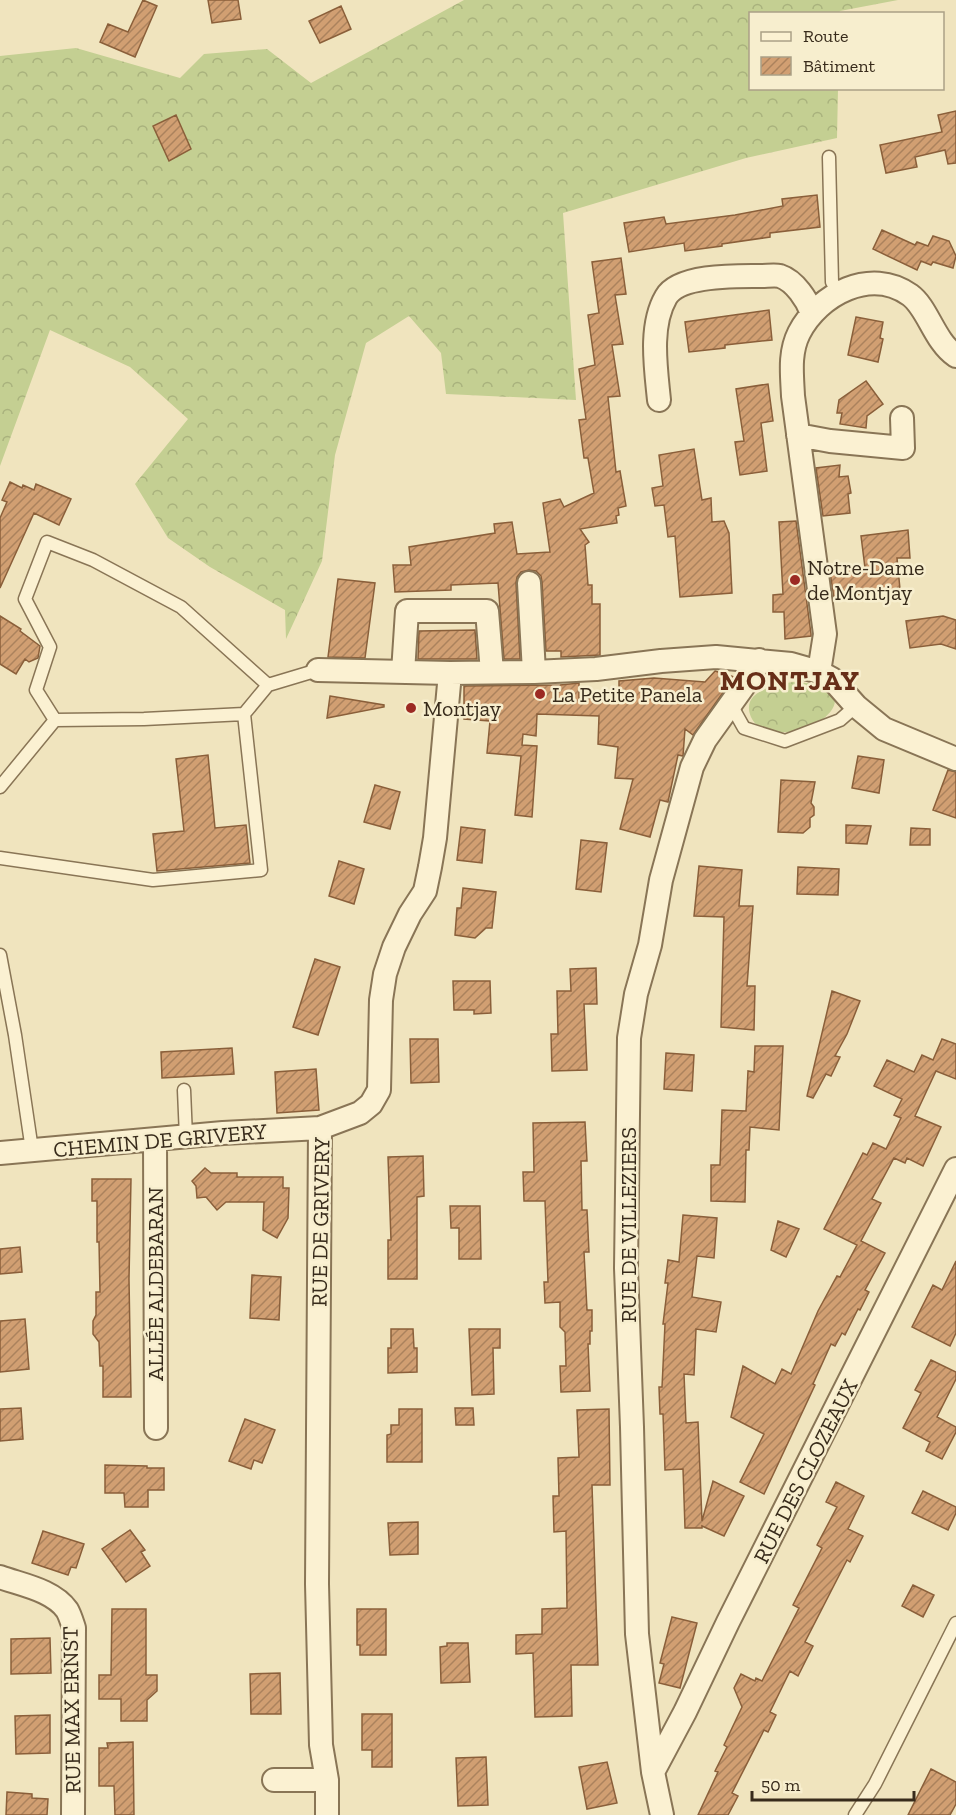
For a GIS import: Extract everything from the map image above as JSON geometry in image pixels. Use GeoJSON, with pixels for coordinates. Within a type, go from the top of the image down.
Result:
{"type":"FeatureCollection","features":[{"type":"Feature","properties":{"kind":"street"},"geometry":{"type":"LineString","coordinates":[[659,400],[654,351],[656,325],[666,295],[682,284],[722,276],[780,276],[807,300],[812,313]]}},
{"type":"Feature","properties":{"kind":"street"},"geometry":{"type":"LineString","coordinates":[[819,672],[825,634],[793,396],[792,356],[799,333],[812,313],[839,293],[857,284],[874,282],[892,284],[912,296],[946,349],[956,356]]}},
{"type":"Feature","properties":{"kind":"street"},"geometry":{"type":"LineString","coordinates":[[798,435],[830,441],[903,448],[902,418]]}},
{"type":"Feature","properties":{"kind":"street"},"geometry":{"type":"LineString","coordinates":[[529,583],[534,672]]}},
{"type":"Feature","properties":{"kind":"street"},"geometry":{"type":"LineString","coordinates":[[403,672],[407,611],[487,611],[492,672]]}},
{"type":"Feature","properties":{"kind":"street"},"geometry":{"type":"LineString","coordinates":[[318,670],[534,672],[596,669],[716,657],[791,664],[819,672],[832,679],[856,706],[884,729],[956,759]]}},
{"type":"Feature","properties":{"kind":"street","name":"RUE DE VILLEZIERS"},"geometry":{"type":"LineString","coordinates":[[662,1815],[653,1772],[637,1634],[626,1268],[628,1038],[636,994],[650,945],[661,880],[692,767],[705,741],[753,673],[759,660]]}},
{"type":"Feature","properties":{"kind":"street","name":"RUE DE GRIVERY"},"geometry":{"type":"LineString","coordinates":[[327,1815],[327,1780],[321,1745],[317,1584],[320,1128],[360,1113],[370,1104],[379,1090],[381,1000],[385,974],[398,939],[425,891],[435,838],[450,673]]}},
{"type":"Feature","properties":{"kind":"street","name":"CHEMIN DE GRIVERY"},"geometry":{"type":"LineString","coordinates":[[0,1152],[320,1128]]}},
{"type":"Feature","properties":{"kind":"street","name":"ALLÉE ALDEBARAN"},"geometry":{"type":"LineString","coordinates":[[155,1140],[156,1428]]}},
{"type":"Feature","properties":{"kind":"street","name":"RUE DES CLOZEAUX"},"geometry":{"type":"LineString","coordinates":[[653,1772],[956,1169]]}},
{"type":"Feature","properties":{"kind":"street","name":"RUE MAX ERNST"},"geometry":{"type":"LineString","coordinates":[[0,1577],[54,1598],[68,1611],[74,1628],[73,1815]]}},
{"type":"Feature","properties":{"kind":"street"},"geometry":{"type":"LineString","coordinates":[[274,1780],[327,1780]]}},
{"type":"Feature","properties":{"kind":"lane"},"geometry":{"type":"LineString","coordinates":[[829,158],[832,282],[839,293]]}},
{"type":"Feature","properties":{"kind":"lane"},"geometry":{"type":"LineString","coordinates":[[55,720],[36,690],[50,647],[25,599],[48,542],[93,560],[181,607],[268,685]]}},
{"type":"Feature","properties":{"kind":"lane"},"geometry":{"type":"LineString","coordinates":[[0,858],[153,880],[261,870],[244,714],[268,685],[318,670]]}},
{"type":"Feature","properties":{"kind":"lane"},"geometry":{"type":"LineString","coordinates":[[730,704],[744,728],[785,741],[840,720],[856,706]]}},
{"type":"Feature","properties":{"kind":"lane"},"geometry":{"type":"LineString","coordinates":[[0,787],[55,720],[144,719],[244,714]]}},
{"type":"Feature","properties":{"kind":"lane"},"geometry":{"type":"LineString","coordinates":[[0,955],[15,1035],[32,1150]]}},
{"type":"Feature","properties":{"kind":"lane"},"geometry":{"type":"LineString","coordinates":[[184,1090],[186,1137]]}},
{"type":"Feature","properties":{"kind":"lane"},"geometry":{"type":"LineString","coordinates":[[855,1815],[875,1784],[956,1623]]}},
{"type":"Feature","properties":{"kind":"green space"},"geometry":{"type":"Polygon","coordinates":[[[464,0],[898,0],[840,12],[749,12],[749,90],[838,90],[837,138],[746,158],[563,213],[576,400],[446,394],[441,353],[409,316],[366,343],[335,455],[322,561],[286,639],[285,610],[210,567],[168,538],[135,484],[188,419],[130,367],[50,330],[0,466],[0,56],[76,48],[180,78],[204,54],[267,49],[311,83],[464,0]]]}},
{"type":"Feature","properties":{"kind":"green space"},"geometry":{"type":"Polygon","coordinates":[[[793,682],[819,686],[832,693],[835,703],[829,713],[817,723],[801,730],[783,732],[758,726],[751,717],[750,701],[761,691],[793,682]]]}},
{"type":"Feature","properties":{"kind":"building"},"geometry":{"type":"Polygon","coordinates":[[[143,0],[157,6],[135,57],[100,42],[108,24],[128,32],[143,0]]]}},
{"type":"Feature","properties":{"kind":"building"},"geometry":{"type":"Polygon","coordinates":[[[208,0],[238,0],[241,19],[212,23],[208,0]]]}},
{"type":"Feature","properties":{"kind":"building"},"geometry":{"type":"Polygon","coordinates":[[[341,6],[351,29],[320,43],[309,21],[341,6]]]}},
{"type":"Feature","properties":{"kind":"building"},"geometry":{"type":"Polygon","coordinates":[[[956,111],[956,163],[948,164],[945,150],[915,157],[917,167],[886,173],[880,145],[942,132],[938,115],[956,111]]]}},
{"type":"Feature","properties":{"kind":"building"},"geometry":{"type":"Polygon","coordinates":[[[176,115],[191,149],[169,161],[153,126],[176,115]]]}},
{"type":"Feature","properties":{"kind":"building"},"geometry":{"type":"Polygon","coordinates":[[[817,195],[820,227],[770,233],[770,237],[685,251],[684,243],[629,252],[624,223],[664,217],[666,224],[735,215],[783,206],[782,199],[817,195]]]}},
{"type":"Feature","properties":{"kind":"building"},"geometry":{"type":"Polygon","coordinates":[[[882,230],[915,245],[917,242],[928,246],[933,236],[949,241],[956,256],[953,268],[921,261],[917,270],[873,249],[882,230]]]}},
{"type":"Feature","properties":{"kind":"building"},"geometry":{"type":"Polygon","coordinates":[[[621,258],[626,294],[615,295],[623,344],[612,345],[620,396],[608,397],[616,472],[620,471],[626,506],[618,508],[617,523],[580,529],[589,542],[585,545],[588,585],[592,585],[592,604],[600,604],[600,655],[561,657],[561,651],[546,651],[541,576],[536,571],[529,570],[521,572],[516,583],[520,659],[504,659],[498,583],[451,585],[451,590],[395,592],[393,565],[411,565],[409,547],[495,533],[494,524],[512,522],[517,554],[550,552],[543,503],[560,499],[564,507],[594,493],[588,458],[584,458],[579,420],[586,419],[579,369],[595,365],[588,315],[599,313],[592,262],[621,258]]]}},
{"type":"Feature","properties":{"kind":"building"},"geometry":{"type":"Polygon","coordinates":[[[769,310],[772,340],[689,352],[685,322],[769,310]]]}},
{"type":"Feature","properties":{"kind":"building"},"geometry":{"type":"Polygon","coordinates":[[[856,317],[883,322],[880,338],[883,339],[878,362],[848,355],[856,317]]]}},
{"type":"Feature","properties":{"kind":"building"},"geometry":{"type":"Polygon","coordinates":[[[866,381],[883,404],[867,416],[866,428],[840,424],[842,413],[837,413],[839,400],[866,381]]]}},
{"type":"Feature","properties":{"kind":"building"},"geometry":{"type":"Polygon","coordinates":[[[768,384],[773,421],[761,423],[767,471],[740,475],[735,442],[744,441],[736,389],[768,384]]]}},
{"type":"Feature","properties":{"kind":"building"},"geometry":{"type":"Polygon","coordinates":[[[694,449],[702,500],[711,498],[712,522],[724,521],[729,533],[732,593],[680,597],[675,536],[668,537],[664,505],[655,506],[652,488],[663,486],[659,455],[694,449]]]}},
{"type":"Feature","properties":{"kind":"building"},"geometry":{"type":"Polygon","coordinates":[[[840,465],[839,477],[848,476],[851,493],[848,494],[850,513],[823,516],[816,468],[840,465]]]}},
{"type":"Feature","properties":{"kind":"building"},"geometry":{"type":"Polygon","coordinates":[[[10,482],[22,488],[23,485],[34,490],[36,484],[71,499],[59,525],[34,513],[0,588],[0,518],[7,502],[2,500],[10,482]]]}},
{"type":"Feature","properties":{"kind":"building","name":"Notre-Dame de Montjay"},"geometry":{"type":"Polygon","coordinates":[[[796,521],[811,636],[785,639],[784,612],[773,612],[773,595],[783,594],[779,522],[796,521]]]}},
{"type":"Feature","properties":{"kind":"building"},"geometry":{"type":"Polygon","coordinates":[[[908,530],[910,558],[897,558],[900,589],[834,598],[830,572],[865,568],[861,536],[908,530]]]}},
{"type":"Feature","properties":{"kind":"building"},"geometry":{"type":"Polygon","coordinates":[[[338,579],[375,583],[365,658],[328,657],[338,579]]]}},
{"type":"Feature","properties":{"kind":"building"},"geometry":{"type":"Polygon","coordinates":[[[0,616],[21,629],[20,631],[40,646],[38,658],[29,662],[25,659],[16,674],[0,664],[0,616]]]}},
{"type":"Feature","properties":{"kind":"building"},"geometry":{"type":"Polygon","coordinates":[[[943,616],[956,620],[956,649],[941,644],[910,648],[906,621],[943,616]]]}},
{"type":"Feature","properties":{"kind":"building"},"geometry":{"type":"Polygon","coordinates":[[[475,630],[477,659],[418,659],[419,631],[475,630]]]}},
{"type":"Feature","properties":{"kind":"building"},"geometry":{"type":"Polygon","coordinates":[[[715,671],[734,677],[693,735],[685,729],[683,756],[678,755],[668,802],[660,800],[650,837],[620,829],[633,779],[615,778],[618,747],[598,744],[599,716],[537,714],[536,736],[523,734],[522,745],[537,746],[532,817],[515,815],[521,756],[487,753],[490,721],[464,719],[464,686],[579,683],[579,698],[619,700],[619,681],[654,678],[705,682],[715,671]]]}},
{"type":"Feature","properties":{"kind":"building"},"geometry":{"type":"Polygon","coordinates":[[[330,696],[384,705],[384,707],[327,718],[330,696]]]}},
{"type":"Feature","properties":{"kind":"building"},"geometry":{"type":"Polygon","coordinates":[[[208,755],[215,828],[246,825],[250,863],[157,871],[153,834],[184,831],[176,759],[208,755]]]}},
{"type":"Feature","properties":{"kind":"building"},"geometry":{"type":"Polygon","coordinates":[[[858,756],[884,760],[879,793],[852,788],[858,756]]]}},
{"type":"Feature","properties":{"kind":"building"},"geometry":{"type":"Polygon","coordinates":[[[948,770],[956,772],[956,818],[933,810],[948,770]]]}},
{"type":"Feature","properties":{"kind":"building"},"geometry":{"type":"Polygon","coordinates":[[[781,780],[815,782],[811,803],[814,807],[814,815],[810,818],[810,827],[803,833],[778,832],[781,780]]]}},
{"type":"Feature","properties":{"kind":"building"},"geometry":{"type":"Polygon","coordinates":[[[375,785],[400,792],[390,829],[364,822],[375,785]]]}},
{"type":"Feature","properties":{"kind":"building"},"geometry":{"type":"Polygon","coordinates":[[[846,825],[871,826],[867,844],[846,843],[846,825]]]}},
{"type":"Feature","properties":{"kind":"building"},"geometry":{"type":"Polygon","coordinates":[[[461,827],[485,830],[482,863],[457,860],[461,827]]]}},
{"type":"Feature","properties":{"kind":"building"},"geometry":{"type":"Polygon","coordinates":[[[911,828],[930,829],[930,845],[910,845],[911,828]]]}},
{"type":"Feature","properties":{"kind":"building"},"geometry":{"type":"Polygon","coordinates":[[[581,840],[607,843],[601,892],[576,889],[581,840]]]}},
{"type":"Feature","properties":{"kind":"building"},"geometry":{"type":"Polygon","coordinates":[[[339,861],[364,869],[354,904],[329,896],[339,861]]]}},
{"type":"Feature","properties":{"kind":"building"},"geometry":{"type":"Polygon","coordinates":[[[699,866],[742,870],[739,906],[753,906],[747,986],[755,986],[754,1030],[721,1027],[724,917],[694,916],[699,866]]]}},
{"type":"Feature","properties":{"kind":"building"},"geometry":{"type":"Polygon","coordinates":[[[798,867],[839,869],[838,895],[797,894],[798,867]]]}},
{"type":"Feature","properties":{"kind":"building"},"geometry":{"type":"Polygon","coordinates":[[[463,888],[496,892],[492,928],[486,928],[475,938],[455,935],[457,908],[461,908],[463,888]]]}},
{"type":"Feature","properties":{"kind":"building"},"geometry":{"type":"Polygon","coordinates":[[[315,959],[340,967],[318,1035],[293,1027],[315,959]]]}},
{"type":"Feature","properties":{"kind":"building"},"geometry":{"type":"Polygon","coordinates":[[[596,968],[597,1004],[584,1004],[587,1070],[552,1071],[551,1034],[558,1034],[557,991],[571,991],[570,969],[596,968]]]}},
{"type":"Feature","properties":{"kind":"building"},"geometry":{"type":"Polygon","coordinates":[[[453,981],[490,981],[491,1013],[474,1014],[474,1010],[454,1010],[453,981]]]}},
{"type":"Feature","properties":{"kind":"building"},"geometry":{"type":"Polygon","coordinates":[[[832,991],[860,1001],[847,1034],[835,1056],[840,1057],[831,1076],[826,1074],[813,1098],[807,1096],[832,991]]]}},
{"type":"Feature","properties":{"kind":"building"},"geometry":{"type":"Polygon","coordinates":[[[410,1039],[438,1039],[439,1082],[411,1083],[410,1039]]]}},
{"type":"Feature","properties":{"kind":"building"},"geometry":{"type":"Polygon","coordinates":[[[942,1039],[956,1044],[956,1079],[936,1071],[915,1116],[941,1127],[923,1166],[907,1158],[905,1163],[894,1158],[872,1199],[881,1203],[861,1241],[885,1253],[865,1290],[869,1292],[860,1310],[858,1309],[845,1335],[842,1333],[835,1346],[831,1344],[813,1384],[815,1385],[764,1494],[740,1482],[764,1434],[731,1417],[743,1366],[775,1384],[782,1369],[791,1374],[818,1311],[857,1245],[824,1229],[863,1153],[867,1155],[873,1143],[886,1149],[901,1118],[894,1115],[902,1099],[874,1086],[887,1060],[914,1072],[922,1055],[933,1060],[942,1039]]]}},
{"type":"Feature","properties":{"kind":"building"},"geometry":{"type":"Polygon","coordinates":[[[755,1046],[783,1046],[779,1130],[750,1127],[749,1150],[746,1150],[745,1202],[711,1201],[711,1165],[720,1165],[722,1110],[746,1111],[748,1071],[754,1072],[755,1046]]]}},
{"type":"Feature","properties":{"kind":"building"},"geometry":{"type":"Polygon","coordinates":[[[232,1048],[234,1074],[162,1078],[161,1052],[232,1048]]]}},
{"type":"Feature","properties":{"kind":"building"},"geometry":{"type":"Polygon","coordinates":[[[666,1053],[694,1055],[692,1091],[664,1089],[666,1053]]]}},
{"type":"Feature","properties":{"kind":"building"},"geometry":{"type":"Polygon","coordinates":[[[316,1069],[319,1110],[277,1113],[275,1072],[316,1069]]]}},
{"type":"Feature","properties":{"kind":"building"},"geometry":{"type":"Polygon","coordinates":[[[585,1122],[587,1161],[581,1161],[582,1210],[587,1210],[589,1252],[584,1252],[587,1310],[592,1310],[592,1331],[590,1331],[590,1344],[588,1344],[590,1391],[561,1392],[560,1366],[566,1366],[565,1332],[560,1327],[560,1302],[545,1303],[544,1282],[548,1282],[545,1201],[524,1201],[523,1172],[534,1172],[533,1123],[585,1122]]]}},
{"type":"Feature","properties":{"kind":"building"},"geometry":{"type":"Polygon","coordinates":[[[423,1156],[424,1196],[417,1197],[417,1279],[388,1279],[388,1240],[391,1240],[388,1157],[423,1156]]]}},
{"type":"Feature","properties":{"kind":"building"},"geometry":{"type":"Polygon","coordinates":[[[205,1168],[211,1173],[237,1173],[237,1177],[283,1177],[283,1188],[289,1188],[288,1218],[277,1238],[263,1230],[264,1202],[226,1202],[217,1210],[206,1197],[197,1198],[196,1186],[192,1181],[205,1168]]]}},
{"type":"Feature","properties":{"kind":"building"},"geometry":{"type":"Polygon","coordinates":[[[92,1179],[131,1179],[129,1279],[131,1397],[103,1397],[103,1366],[100,1366],[99,1342],[93,1334],[96,1292],[100,1292],[97,1201],[92,1201],[92,1179]]]}},
{"type":"Feature","properties":{"kind":"building"},"geometry":{"type":"Polygon","coordinates":[[[450,1206],[480,1206],[481,1259],[459,1259],[459,1228],[451,1228],[450,1206]]]}},
{"type":"Feature","properties":{"kind":"building"},"geometry":{"type":"Polygon","coordinates":[[[683,1215],[717,1218],[714,1258],[697,1256],[692,1297],[721,1302],[716,1332],[696,1329],[694,1375],[684,1374],[686,1423],[698,1422],[702,1521],[713,1481],[744,1496],[724,1536],[702,1526],[702,1528],[685,1528],[683,1469],[665,1470],[663,1414],[660,1414],[659,1387],[662,1387],[665,1324],[663,1324],[668,1283],[665,1283],[668,1260],[679,1262],[683,1215]]]}},
{"type":"Feature","properties":{"kind":"building"},"geometry":{"type":"Polygon","coordinates":[[[778,1221],[799,1229],[786,1257],[771,1250],[778,1221]]]}},
{"type":"Feature","properties":{"kind":"building"},"geometry":{"type":"Polygon","coordinates":[[[20,1247],[22,1272],[0,1274],[0,1249],[20,1247]]]}},
{"type":"Feature","properties":{"kind":"building"},"geometry":{"type":"Polygon","coordinates":[[[956,1261],[956,1333],[950,1346],[912,1327],[933,1285],[942,1290],[956,1261]]]}},
{"type":"Feature","properties":{"kind":"building"},"geometry":{"type":"Polygon","coordinates":[[[252,1275],[281,1277],[279,1320],[250,1318],[252,1275]]]}},
{"type":"Feature","properties":{"kind":"building"},"geometry":{"type":"Polygon","coordinates":[[[25,1319],[29,1369],[0,1372],[0,1321],[25,1319]]]}},
{"type":"Feature","properties":{"kind":"building"},"geometry":{"type":"Polygon","coordinates":[[[391,1329],[413,1329],[414,1348],[417,1348],[417,1372],[388,1373],[391,1329]]]}},
{"type":"Feature","properties":{"kind":"building"},"geometry":{"type":"Polygon","coordinates":[[[469,1329],[500,1329],[500,1348],[493,1348],[494,1394],[472,1395],[469,1329]]]}},
{"type":"Feature","properties":{"kind":"building"},"geometry":{"type":"Polygon","coordinates":[[[931,1360],[956,1372],[956,1379],[937,1417],[956,1427],[956,1432],[942,1459],[926,1451],[930,1442],[903,1428],[921,1393],[915,1390],[931,1360]]]}},
{"type":"Feature","properties":{"kind":"building"},"geometry":{"type":"Polygon","coordinates":[[[21,1408],[23,1439],[0,1441],[0,1409],[21,1408]]]}},
{"type":"Feature","properties":{"kind":"building"},"geometry":{"type":"Polygon","coordinates":[[[455,1408],[473,1408],[474,1425],[456,1425],[455,1408]]]}},
{"type":"Feature","properties":{"kind":"building"},"geometry":{"type":"Polygon","coordinates":[[[399,1409],[422,1409],[422,1462],[387,1462],[387,1435],[391,1434],[391,1425],[399,1425],[399,1409]]]}},
{"type":"Feature","properties":{"kind":"building"},"geometry":{"type":"Polygon","coordinates":[[[609,1409],[610,1485],[592,1485],[598,1665],[571,1665],[572,1716],[535,1717],[533,1653],[516,1654],[516,1635],[542,1634],[542,1609],[567,1608],[566,1531],[554,1532],[553,1496],[559,1496],[558,1458],[579,1457],[577,1410],[609,1409]]]}},
{"type":"Feature","properties":{"kind":"building"},"geometry":{"type":"Polygon","coordinates":[[[245,1419],[275,1430],[262,1463],[254,1460],[251,1469],[229,1461],[245,1419]]]}},
{"type":"Feature","properties":{"kind":"building"},"geometry":{"type":"Polygon","coordinates":[[[105,1465],[164,1468],[164,1490],[148,1490],[148,1507],[125,1507],[124,1493],[105,1493],[105,1465]]]}},
{"type":"Feature","properties":{"kind":"building"},"geometry":{"type":"Polygon","coordinates":[[[836,1482],[864,1496],[848,1529],[863,1536],[850,1562],[847,1560],[805,1642],[813,1646],[798,1676],[790,1671],[770,1712],[776,1715],[768,1732],[764,1730],[732,1793],[738,1796],[728,1815],[698,1815],[718,1772],[715,1771],[727,1747],[724,1745],[742,1707],[734,1688],[741,1674],[755,1681],[756,1678],[762,1681],[799,1608],[793,1605],[822,1548],[817,1545],[837,1507],[826,1502],[836,1482]]]}},
{"type":"Feature","properties":{"kind":"building"},"geometry":{"type":"Polygon","coordinates":[[[923,1491],[956,1507],[956,1513],[948,1530],[912,1513],[923,1491]]]}},
{"type":"Feature","properties":{"kind":"building"},"geometry":{"type":"Polygon","coordinates":[[[418,1522],[418,1554],[390,1555],[388,1523],[418,1522]]]}},
{"type":"Feature","properties":{"kind":"building"},"geometry":{"type":"Polygon","coordinates":[[[130,1530],[145,1550],[141,1552],[150,1566],[126,1582],[102,1549],[130,1530]]]}},
{"type":"Feature","properties":{"kind":"building"},"geometry":{"type":"Polygon","coordinates":[[[43,1531],[84,1544],[76,1568],[71,1567],[68,1575],[32,1563],[43,1531]]]}},
{"type":"Feature","properties":{"kind":"building"},"geometry":{"type":"Polygon","coordinates":[[[913,1585],[934,1595],[923,1617],[902,1606],[913,1585]]]}},
{"type":"Feature","properties":{"kind":"building"},"geometry":{"type":"Polygon","coordinates":[[[112,1609],[146,1609],[146,1675],[157,1675],[157,1691],[147,1700],[147,1721],[121,1721],[121,1699],[99,1699],[99,1675],[111,1675],[112,1609]]]}},
{"type":"Feature","properties":{"kind":"building"},"geometry":{"type":"Polygon","coordinates":[[[357,1609],[386,1609],[386,1655],[360,1655],[360,1645],[357,1645],[357,1609]]]}},
{"type":"Feature","properties":{"kind":"building"},"geometry":{"type":"Polygon","coordinates":[[[672,1617],[697,1623],[680,1688],[659,1683],[664,1664],[660,1663],[672,1617]]]}},
{"type":"Feature","properties":{"kind":"building"},"geometry":{"type":"Polygon","coordinates":[[[50,1638],[51,1673],[11,1674],[11,1639],[50,1638]]]}},
{"type":"Feature","properties":{"kind":"building"},"geometry":{"type":"Polygon","coordinates":[[[447,1643],[468,1643],[470,1682],[441,1683],[440,1647],[447,1646],[447,1643]]]}},
{"type":"Feature","properties":{"kind":"building"},"geometry":{"type":"Polygon","coordinates":[[[280,1673],[281,1714],[251,1714],[250,1674],[280,1673]]]}},
{"type":"Feature","properties":{"kind":"building"},"geometry":{"type":"Polygon","coordinates":[[[362,1714],[392,1714],[392,1767],[372,1767],[372,1750],[362,1750],[362,1714]]]}},
{"type":"Feature","properties":{"kind":"building"},"geometry":{"type":"Polygon","coordinates":[[[50,1715],[50,1753],[16,1754],[15,1716],[50,1715]]]}},
{"type":"Feature","properties":{"kind":"building"},"geometry":{"type":"Polygon","coordinates":[[[133,1742],[134,1815],[115,1815],[114,1786],[99,1786],[99,1748],[108,1748],[107,1743],[133,1742]]]}},
{"type":"Feature","properties":{"kind":"building"},"geometry":{"type":"Polygon","coordinates":[[[486,1757],[488,1805],[458,1806],[456,1758],[486,1757]]]}},
{"type":"Feature","properties":{"kind":"building"},"geometry":{"type":"Polygon","coordinates":[[[607,1762],[617,1803],[587,1809],[579,1767],[607,1762]]]}},
{"type":"Feature","properties":{"kind":"building"},"geometry":{"type":"Polygon","coordinates":[[[931,1769],[956,1782],[956,1804],[950,1815],[908,1815],[931,1769]]]}},
{"type":"Feature","properties":{"kind":"building"},"geometry":{"type":"Polygon","coordinates":[[[7,1792],[32,1794],[32,1798],[48,1799],[47,1815],[6,1815],[7,1792]]]}},
{"type":"Feature","properties":{"kind":"place","name":"Notre-Dame de Montjay"},"geometry":{"type":"Point","coordinates":[795,580]}},
{"type":"Feature","properties":{"kind":"place","name":"La Petite Panela"},"geometry":{"type":"Point","coordinates":[540,694]}},
{"type":"Feature","properties":{"kind":"place","name":"Montjay"},"geometry":{"type":"Point","coordinates":[411,708]}},
{"type":"Feature","properties":{"kind":"district","name":"MONTJAY"},"geometry":{"type":"Point","coordinates":[790,680]}}]}
